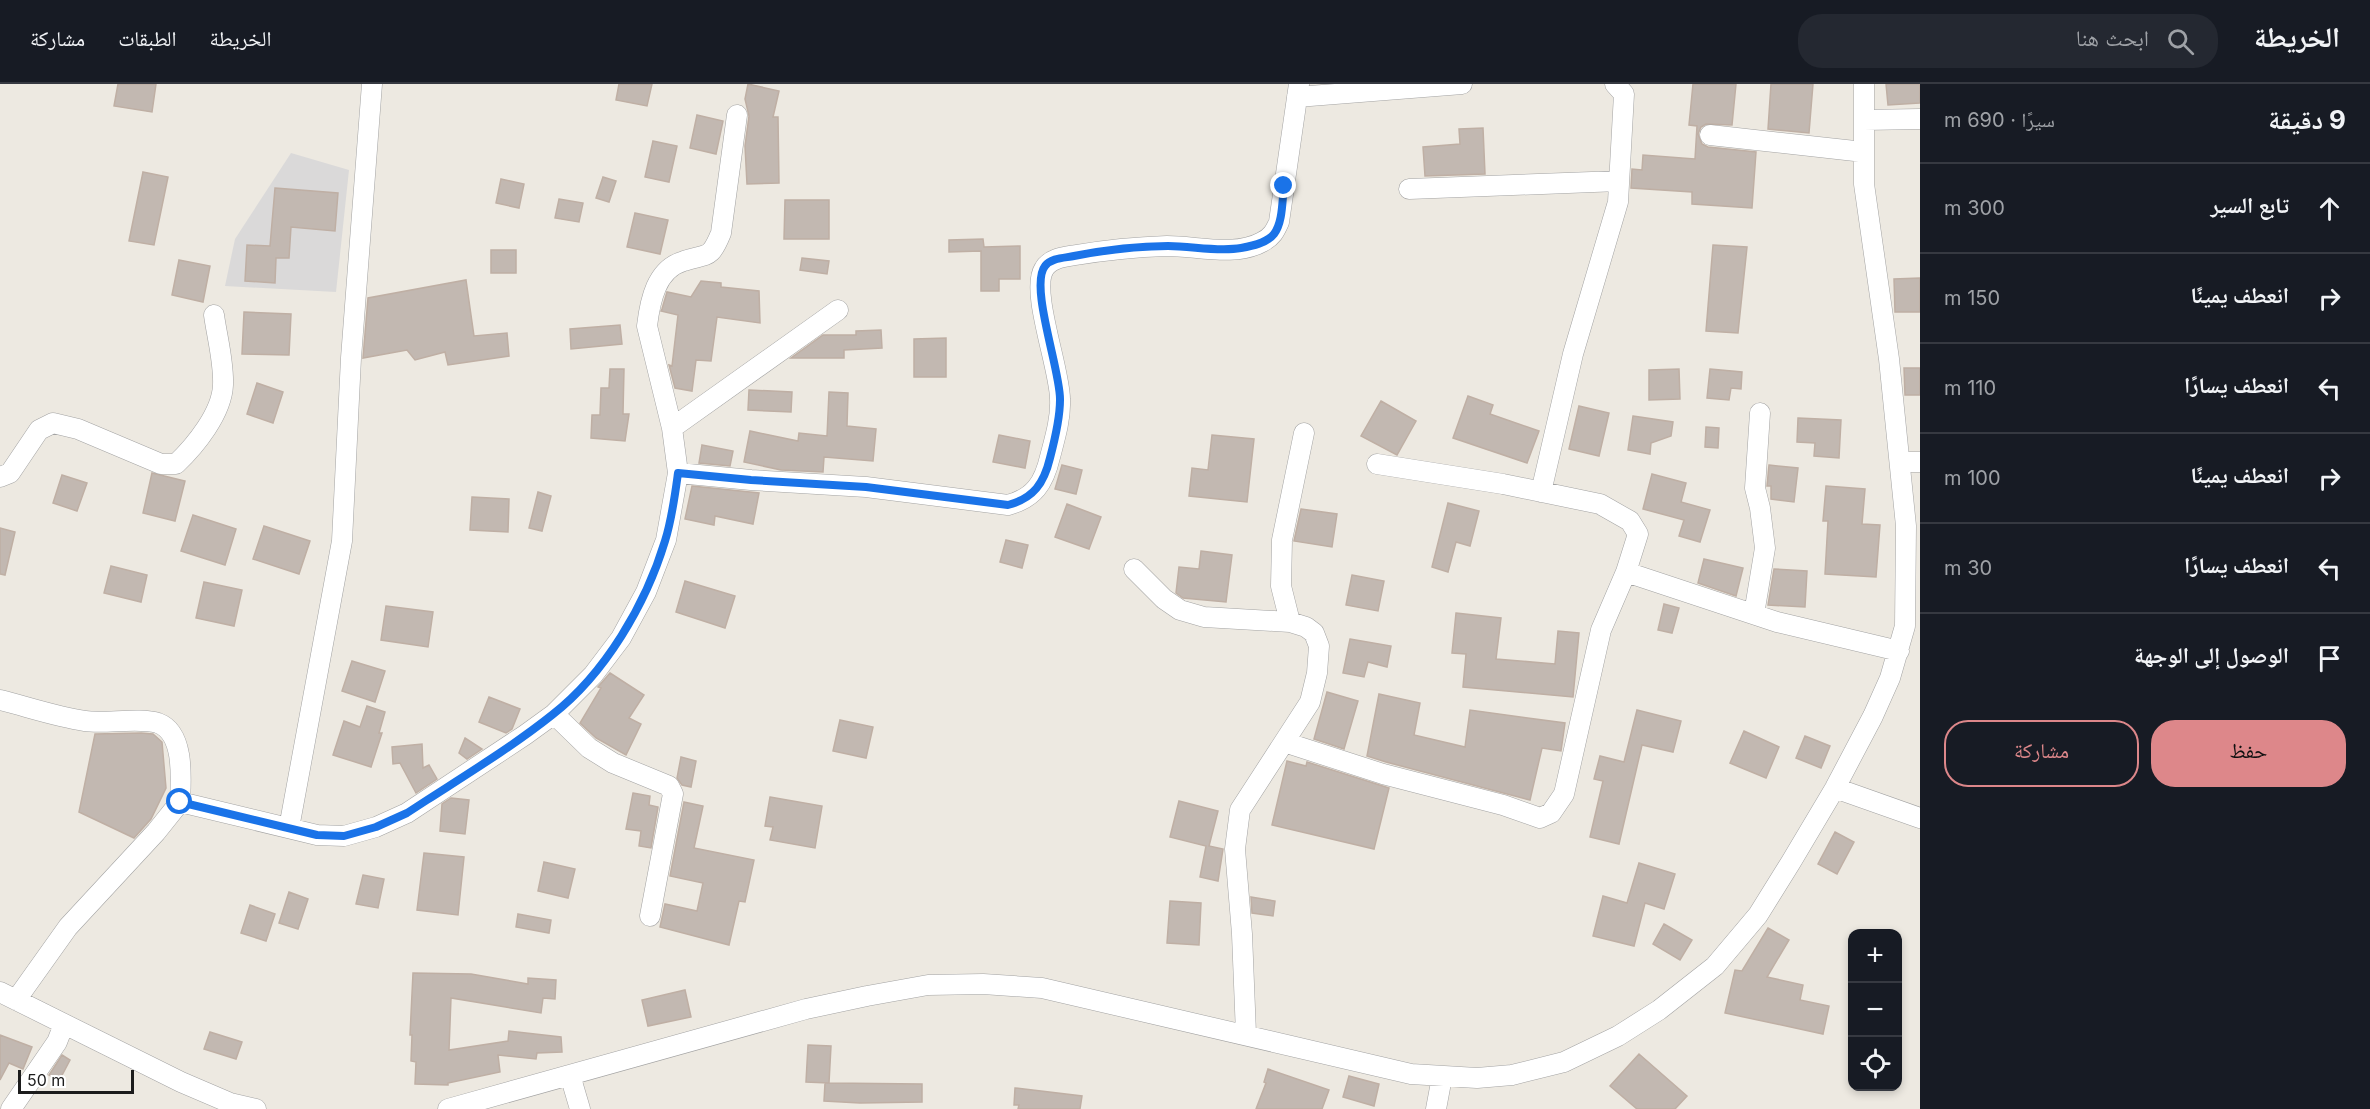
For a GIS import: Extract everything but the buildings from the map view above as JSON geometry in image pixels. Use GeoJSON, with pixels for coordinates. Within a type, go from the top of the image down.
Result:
{"type":"FeatureCollection","features":[{"type":"Feature","properties":{"kind":"street"},"geometry":{"type":"LineString","coordinates":[[289,828],[342,541],[351,358],[372,84]]}},
{"type":"Feature","properties":{"kind":"street"},"geometry":{"type":"LineString","coordinates":[[678,473],[866,487],[1008,505],[1024,501],[1037,489],[1047,472],[1057,429],[1060,399],[1042,298],[1041,274],[1045,265],[1054,259],[1103,250],[1168,246],[1239,249],[1261,243],[1273,235],[1279,222],[1298,90],[1462,84]]}},
{"type":"Feature","properties":{"kind":"street"},"geometry":{"type":"LineString","coordinates":[[1541,492],[1573,354],[1618,202],[1624,94],[1615,84]]}},
{"type":"Feature","properties":{"kind":"street"},"geometry":{"type":"LineString","coordinates":[[448,1109],[806,1009],[928,985],[983,984],[1042,988],[1411,1074],[1442,1077],[1512,1076],[1564,1062],[1618,1036],[1659,1010],[1716,966],[1758,915],[1835,788],[1873,716],[1890,678],[1905,626],[1906,526],[1889,359],[1864,184],[1864,84]]}},
{"type":"Feature","properties":{"kind":"street"},"geometry":{"type":"LineString","coordinates":[[180,802],[317,835],[344,836],[376,827],[407,813],[554,714],[593,675],[621,638],[646,592],[666,540],[678,473],[672,428],[647,326],[648,311],[655,286],[669,269],[682,261],[707,256],[716,247],[721,233],[737,115]]}},
{"type":"Feature","properties":{"kind":"street"},"geometry":{"type":"LineString","coordinates":[[1864,120],[1920,119]]}},
{"type":"Feature","properties":{"kind":"street"},"geometry":{"type":"LineString","coordinates":[[1710,135],[1864,152]]}},
{"type":"Feature","properties":{"kind":"street"},"geometry":{"type":"LineString","coordinates":[[1409,189],[1619,181]]}},
{"type":"Feature","properties":{"kind":"street"},"geometry":{"type":"LineString","coordinates":[[672,428],[838,310]]}},
{"type":"Feature","properties":{"kind":"street"},"geometry":{"type":"LineString","coordinates":[[0,477],[10,473],[39,430],[53,423],[78,429],[161,464],[176,464],[188,453],[212,421],[223,386],[214,315]]}},
{"type":"Feature","properties":{"kind":"street"},"geometry":{"type":"LineString","coordinates":[[1754,614],[1765,548],[1755,488],[1760,413]]}},
{"type":"Feature","properties":{"kind":"street"},"geometry":{"type":"LineString","coordinates":[[1290,622],[1281,586],[1282,540],[1304,434]]}},
{"type":"Feature","properties":{"kind":"street"},"geometry":{"type":"LineString","coordinates":[[1900,462],[1920,462]]}},
{"type":"Feature","properties":{"kind":"street"},"geometry":{"type":"LineString","coordinates":[[1284,742],[1383,774],[1540,818],[1551,813],[1564,794],[1601,630],[1626,572],[1638,534],[1630,521],[1600,504],[1377,464]]}},
{"type":"Feature","properties":{"kind":"street"},"geometry":{"type":"LineString","coordinates":[[1134,569],[1164,599],[1180,610],[1204,617],[1290,622],[1306,627],[1314,633],[1319,646],[1317,673],[1310,702],[1240,810],[1235,849],[1242,934],[1246,1034]]}},
{"type":"Feature","properties":{"kind":"street"},"geometry":{"type":"LineString","coordinates":[[1626,572],[1754,614],[1899,651]]}},
{"type":"Feature","properties":{"kind":"street"},"geometry":{"type":"LineString","coordinates":[[0,700],[86,721],[158,723],[169,729],[176,740],[181,779],[180,802],[8,996],[229,1106],[256,1109]]}},
{"type":"Feature","properties":{"kind":"street"},"geometry":{"type":"LineString","coordinates":[[554,714],[590,748],[613,763],[672,789],[673,794],[650,916]]}},
{"type":"Feature","properties":{"kind":"street"},"geometry":{"type":"LineString","coordinates":[[1835,788],[1920,818]]}},
{"type":"Feature","properties":{"kind":"street"},"geometry":{"type":"LineString","coordinates":[[11,1109],[57,1042],[64,1023]]}},
{"type":"Feature","properties":{"kind":"street"},"geometry":{"type":"LineString","coordinates":[[570,1075],[580,1109]]}},
{"type":"Feature","properties":{"kind":"street"},"geometry":{"type":"LineString","coordinates":[[1436,1109],[1442,1077]]}},
{"type":"Feature","properties":{"kind":"shaded area"},"geometry":{"type":"Polygon","coordinates":[[[291,153],[349,170],[336,292],[225,286],[235,239],[291,153]]]}},
{"type":"Feature","properties":{"kind":"route"},"geometry":{"type":"LineString","coordinates":[[180,802],[317,835],[344,836],[376,827],[407,813],[427,800],[554,714],[593,675],[621,638],[646,592],[666,540],[678,473],[866,487],[1008,505],[1024,501],[1037,489],[1047,472],[1057,429],[1060,399],[1058,377],[1042,298],[1041,274],[1045,265],[1054,259],[1103,250],[1168,246],[1239,249],[1261,243],[1273,235],[1279,222],[1284,186]]}}]}
